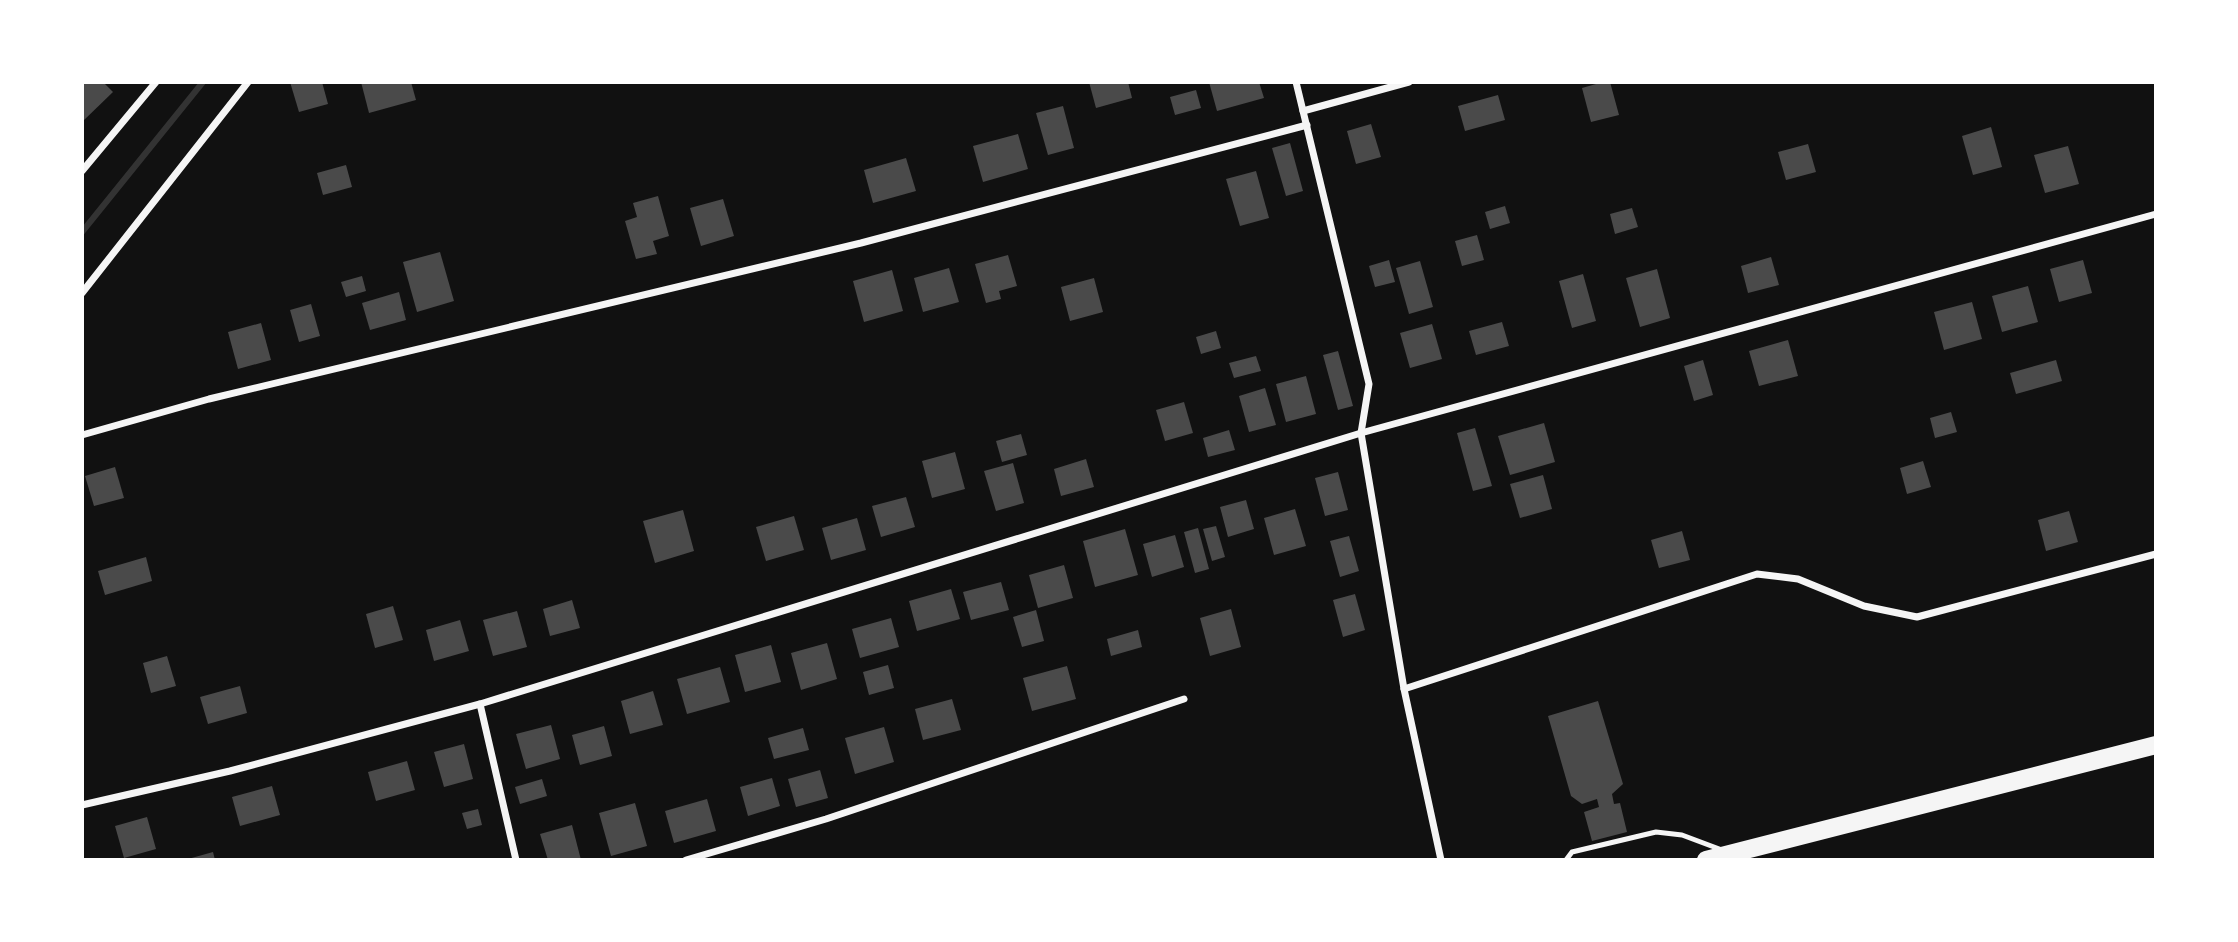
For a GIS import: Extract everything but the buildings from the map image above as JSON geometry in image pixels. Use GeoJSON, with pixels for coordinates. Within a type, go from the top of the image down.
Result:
{"type":"FeatureCollection","features":[{"type":"Feature","properties":{"kind":"highway"},"geometry":{"type":"LineString","coordinates":[[1706,860],[2156,745]]}},
{"type":"Feature","properties":{"kind":"street"},"geometry":{"type":"LineString","coordinates":[[82,171],[156,82]]}},
{"type":"Feature","properties":{"kind":"street"},"geometry":{"type":"LineString","coordinates":[[82,293],[248,82]]}},
{"type":"Feature","properties":{"kind":"street"},"geometry":{"type":"LineString","coordinates":[[1296,82],[1369,384],[1360,433],[1404,689],[1441,860]]}},
{"type":"Feature","properties":{"kind":"street"},"geometry":{"type":"LineString","coordinates":[[1303,111],[1409,82]]}},
{"type":"Feature","properties":{"kind":"street"},"geometry":{"type":"LineString","coordinates":[[82,435],[209,400],[861,243],[1307,125]]}},
{"type":"Feature","properties":{"kind":"street"},"geometry":{"type":"LineString","coordinates":[[82,805],[230,771],[480,704],[1360,433],[2156,214]]}},
{"type":"Feature","properties":{"kind":"street"},"geometry":{"type":"LineString","coordinates":[[1404,689],[1757,574],[1798,579],[1864,606],[1917,617],[2156,554]]}},
{"type":"Feature","properties":{"kind":"street"},"geometry":{"type":"LineString","coordinates":[[686,860],[826,819],[1184,699]]}},
{"type":"Feature","properties":{"kind":"street"},"geometry":{"type":"LineString","coordinates":[[480,704],[516,860]]}},
{"type":"Feature","properties":{"kind":"lane"},"geometry":{"type":"LineString","coordinates":[[1566,860],[1572,852],[1656,832],[1682,835],[1731,853]]}},
{"type":"Feature","properties":{"kind":"waterway"},"geometry":{"type":"LineString","coordinates":[[82,232],[203,82]]}}]}
